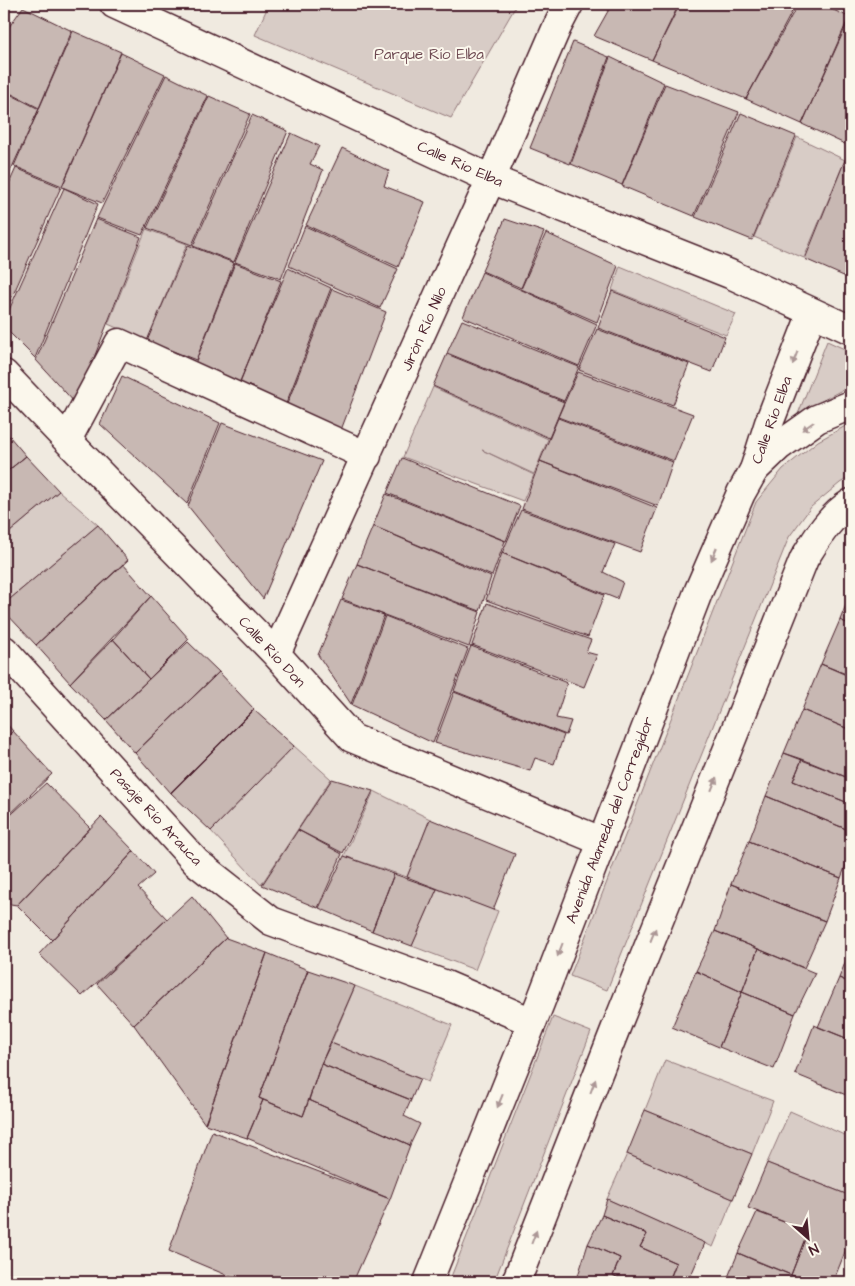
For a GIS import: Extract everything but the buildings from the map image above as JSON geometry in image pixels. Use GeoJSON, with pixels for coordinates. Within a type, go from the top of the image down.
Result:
{"type":"FeatureCollection","features":[{"type":"Feature","properties":{"kind":"street","name":"Calle Río Elba"},"geometry":{"type":"LineString","coordinates":[[114,4],[491,179],[759,286],[851,330]]}},
{"type":"Feature","properties":{"kind":"street","name":"Jirón Río Nilo"},"geometry":{"type":"LineString","coordinates":[[276,654],[367,456],[557,27],[570,4]]}},
{"type":"Feature","properties":{"kind":"street","name":"Calle Río Elba"},"geometry":{"type":"LineString","coordinates":[[754,470],[769,423],[812,313]]}},
{"type":"Feature","properties":{"kind":"street"},"geometry":{"type":"LineString","coordinates":[[67,440],[120,343],[367,456]]}},
{"type":"Feature","properties":{"kind":"street","name":"Calle Río Don"},"geometry":{"type":"LineString","coordinates":[[4,374],[276,654],[352,738],[601,841]]}},
{"type":"Feature","properties":{"kind":"street","name":"Avenida Alameda del Corregidor"},"geometry":{"type":"LineString","coordinates":[[428,1282],[532,1022],[699,590],[741,493],[754,470],[779,446],[817,419],[851,405]]}},
{"type":"Feature","properties":{"kind":"street"},"geometry":{"type":"LineString","coordinates":[[516,1282],[804,559],[824,528],[851,502]]}},
{"type":"Feature","properties":{"kind":"street","name":"Pasaje Río Arauca"},"geometry":{"type":"LineString","coordinates":[[4,650],[196,862],[271,921],[446,985],[532,1022]]}},
{"type":"Feature","properties":{"kind":"green space","name":"Parque Río Elba"},"geometry":{"type":"Polygon","coordinates":[[[269,4],[517,4],[451,118],[255,35],[269,4]]]}},
{"type":"Feature","properties":{"kind":"green space"},"geometry":{"type":"Polygon","coordinates":[[[797,137],[845,160],[804,258],[754,237],[797,137]]]}},
{"type":"Feature","properties":{"kind":"green space"},"geometry":{"type":"Polygon","coordinates":[[[146,229],[187,244],[147,341],[108,324],[146,229]]]}},
{"type":"Feature","properties":{"kind":"green space"},"geometry":{"type":"Polygon","coordinates":[[[620,266],[736,314],[726,335],[612,290],[620,266]]]}},
{"type":"Feature","properties":{"kind":"green space"},"geometry":{"type":"Polygon","coordinates":[[[827,341],[851,352],[851,388],[840,391],[798,414],[827,341]]]}},
{"type":"Feature","properties":{"kind":"green space"},"geometry":{"type":"Polygon","coordinates":[[[433,387],[548,439],[534,474],[482,450],[534,475],[523,501],[403,457],[433,387]]]}},
{"type":"Feature","properties":{"kind":"green space"},"geometry":{"type":"Polygon","coordinates":[[[851,423],[851,476],[811,507],[789,537],[607,990],[570,976],[756,502],[783,469],[818,441],[851,423]]]}},
{"type":"Feature","properties":{"kind":"green space"},"geometry":{"type":"Polygon","coordinates":[[[59,491],[98,525],[4,604],[4,537],[59,491]]]}},
{"type":"Feature","properties":{"kind":"green space"},"geometry":{"type":"Polygon","coordinates":[[[294,746],[331,779],[261,885],[211,831],[294,746]]]}},
{"type":"Feature","properties":{"kind":"green space"},"geometry":{"type":"Polygon","coordinates":[[[374,791],[430,819],[407,877],[344,856],[374,791]]]}},
{"type":"Feature","properties":{"kind":"green space"},"geometry":{"type":"Polygon","coordinates":[[[437,889],[498,911],[475,970],[412,946],[437,889]]]}},
{"type":"Feature","properties":{"kind":"green space"},"geometry":{"type":"Polygon","coordinates":[[[355,986],[452,1025],[428,1082],[331,1043],[355,986]]]}},
{"type":"Feature","properties":{"kind":"green space"},"geometry":{"type":"Polygon","coordinates":[[[553,1017],[591,1032],[494,1282],[449,1282],[553,1017]]]}},
{"type":"Feature","properties":{"kind":"green space"},"geometry":{"type":"Polygon","coordinates":[[[665,1060],[773,1101],[752,1154],[645,1110],[665,1060]]]}},
{"type":"Feature","properties":{"kind":"green space"},"geometry":{"type":"Polygon","coordinates":[[[790,1111],[851,1138],[851,1196],[767,1163],[790,1111]]]}},
{"type":"Feature","properties":{"kind":"green space"},"geometry":{"type":"Polygon","coordinates":[[[627,1154],[733,1199],[713,1247],[607,1199],[627,1154]]]}}]}
